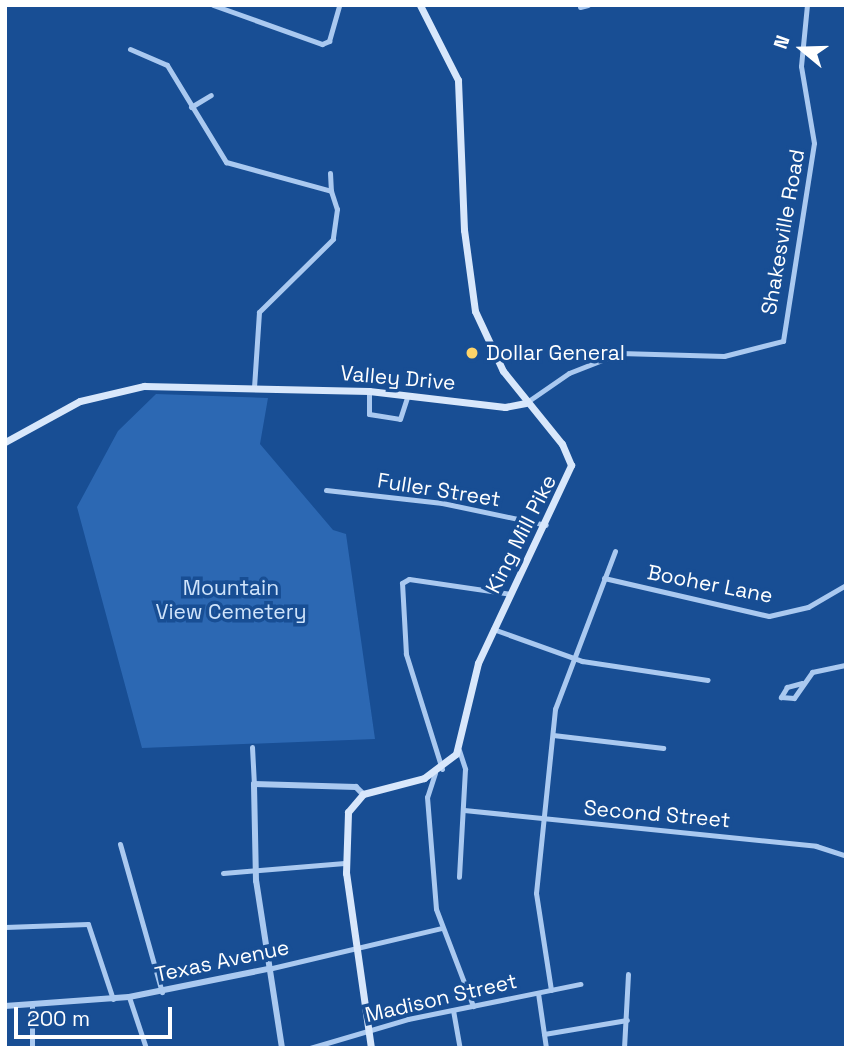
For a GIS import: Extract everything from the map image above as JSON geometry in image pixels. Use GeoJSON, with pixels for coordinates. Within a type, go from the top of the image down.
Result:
{"type":"FeatureCollection","features":[{"type":"Feature","properties":{"kind":"main road","name":"King Mill Pike"},"geometry":{"type":"LineString","coordinates":[[420,5],[458,80],[462,208],[475,311],[492,352],[526,403],[570,458],[569,478],[493,629],[475,675],[459,750],[439,771]]}},
{"type":"Feature","properties":{"kind":"main road","name":"Valley Drive"},"geometry":{"type":"LineString","coordinates":[[6,440],[53,412],[118,390],[254,387],[369,391],[505,407],[526,403]]}},
{"type":"Feature","properties":{"kind":"main road"},"geometry":{"type":"LineString","coordinates":[[371,1048],[355,951],[345,863],[345,822],[363,794],[439,771]]}},
{"type":"Feature","properties":{"kind":"street"},"geometry":{"type":"LineString","coordinates":[[214,5],[322,44],[329,41],[339,5]]}},
{"type":"Feature","properties":{"kind":"street"},"geometry":{"type":"LineString","coordinates":[[580,7],[588,5]]}},
{"type":"Feature","properties":{"kind":"street","name":"Shakesville Road"},"geometry":{"type":"LineString","coordinates":[[526,403],[576,369],[620,353],[724,356],[783,341],[814,143],[801,66],[807,5]]}},
{"type":"Feature","properties":{"kind":"street"},"geometry":{"type":"LineString","coordinates":[[131,48],[167,65],[226,162],[331,191]]}},
{"type":"Feature","properties":{"kind":"street"},"geometry":{"type":"LineString","coordinates":[[191,107],[211,95]]}},
{"type":"Feature","properties":{"kind":"street"},"geometry":{"type":"LineString","coordinates":[[254,387],[257,317],[332,239],[337,209],[331,191],[330,173]]}},
{"type":"Feature","properties":{"kind":"street"},"geometry":{"type":"LineString","coordinates":[[369,391],[369,414],[400,419],[408,395]]}},
{"type":"Feature","properties":{"kind":"street","name":"Fuller Street"},"geometry":{"type":"LineString","coordinates":[[326,490],[442,503],[546,525]]}},
{"type":"Feature","properties":{"kind":"street"},"geometry":{"type":"LineString","coordinates":[[551,990],[536,893],[552,735],[571,658],[615,551]]}},
{"type":"Feature","properties":{"kind":"street","name":"Booher Lane"},"geometry":{"type":"LineString","coordinates":[[604,578],[769,616],[807,607],[846,585]]}},
{"type":"Feature","properties":{"kind":"street"},"geometry":{"type":"LineString","coordinates":[[473,1006],[442,928],[427,812],[439,771],[410,671],[401,588],[409,579],[510,594]]}},
{"type":"Feature","properties":{"kind":"street"},"geometry":{"type":"LineString","coordinates":[[493,629],[571,658],[708,680]]}},
{"type":"Feature","properties":{"kind":"street"},"geometry":{"type":"LineString","coordinates":[[802,683],[812,672],[846,665]]}},
{"type":"Feature","properties":{"kind":"street"},"geometry":{"type":"LineString","coordinates":[[552,735],[663,748]]}},
{"type":"Feature","properties":{"kind":"street"},"geometry":{"type":"LineString","coordinates":[[252,747],[256,870],[268,968],[282,1048]]}},
{"type":"Feature","properties":{"kind":"street"},"geometry":{"type":"LineString","coordinates":[[459,750],[464,810],[459,877]]}},
{"type":"Feature","properties":{"kind":"street"},"geometry":{"type":"LineString","coordinates":[[254,784],[356,787],[363,794]]}},
{"type":"Feature","properties":{"kind":"street","name":"Second Street"},"geometry":{"type":"LineString","coordinates":[[464,810],[817,846],[846,856]]}},
{"type":"Feature","properties":{"kind":"street"},"geometry":{"type":"LineString","coordinates":[[120,844],[162,992]]}},
{"type":"Feature","properties":{"kind":"street"},"geometry":{"type":"LineString","coordinates":[[223,873],[345,863]]}},
{"type":"Feature","properties":{"kind":"street"},"geometry":{"type":"LineString","coordinates":[[5,927],[88,924],[113,999]]}},
{"type":"Feature","properties":{"kind":"street","name":"Texas Avenue"},"geometry":{"type":"LineString","coordinates":[[5,1006],[113,999],[162,992],[355,951],[442,928]]}},
{"type":"Feature","properties":{"kind":"street"},"geometry":{"type":"LineString","coordinates":[[624,1048],[628,974]]}},
{"type":"Feature","properties":{"kind":"street","name":"Madison Street"},"geometry":{"type":"LineString","coordinates":[[310,1048],[368,1030],[579,984]]}},
{"type":"Feature","properties":{"kind":"street"},"geometry":{"type":"LineString","coordinates":[[538,993],[546,1048]]}},
{"type":"Feature","properties":{"kind":"street"},"geometry":{"type":"LineString","coordinates":[[129,997],[146,1048]]}},
{"type":"Feature","properties":{"kind":"street"},"geometry":{"type":"LineString","coordinates":[[32,1006],[32,1048]]}},
{"type":"Feature","properties":{"kind":"street"},"geometry":{"type":"LineString","coordinates":[[453,1010],[460,1048]]}},
{"type":"Feature","properties":{"kind":"street"},"geometry":{"type":"LineString","coordinates":[[544,1034],[626,1020]]}},
{"type":"Feature","properties":{"kind":"green space","name":"Mountain View Cemetery"},"geometry":{"type":"Polygon","coordinates":[[[156,394],[268,398],[260,444],[333,530],[346,534],[375,739],[142,748],[77,507],[118,431],[156,394]]]}},
{"type":"Feature","properties":{"kind":"place","name":"Dollar General"},"geometry":{"type":"Point","coordinates":[472,353]}}]}
